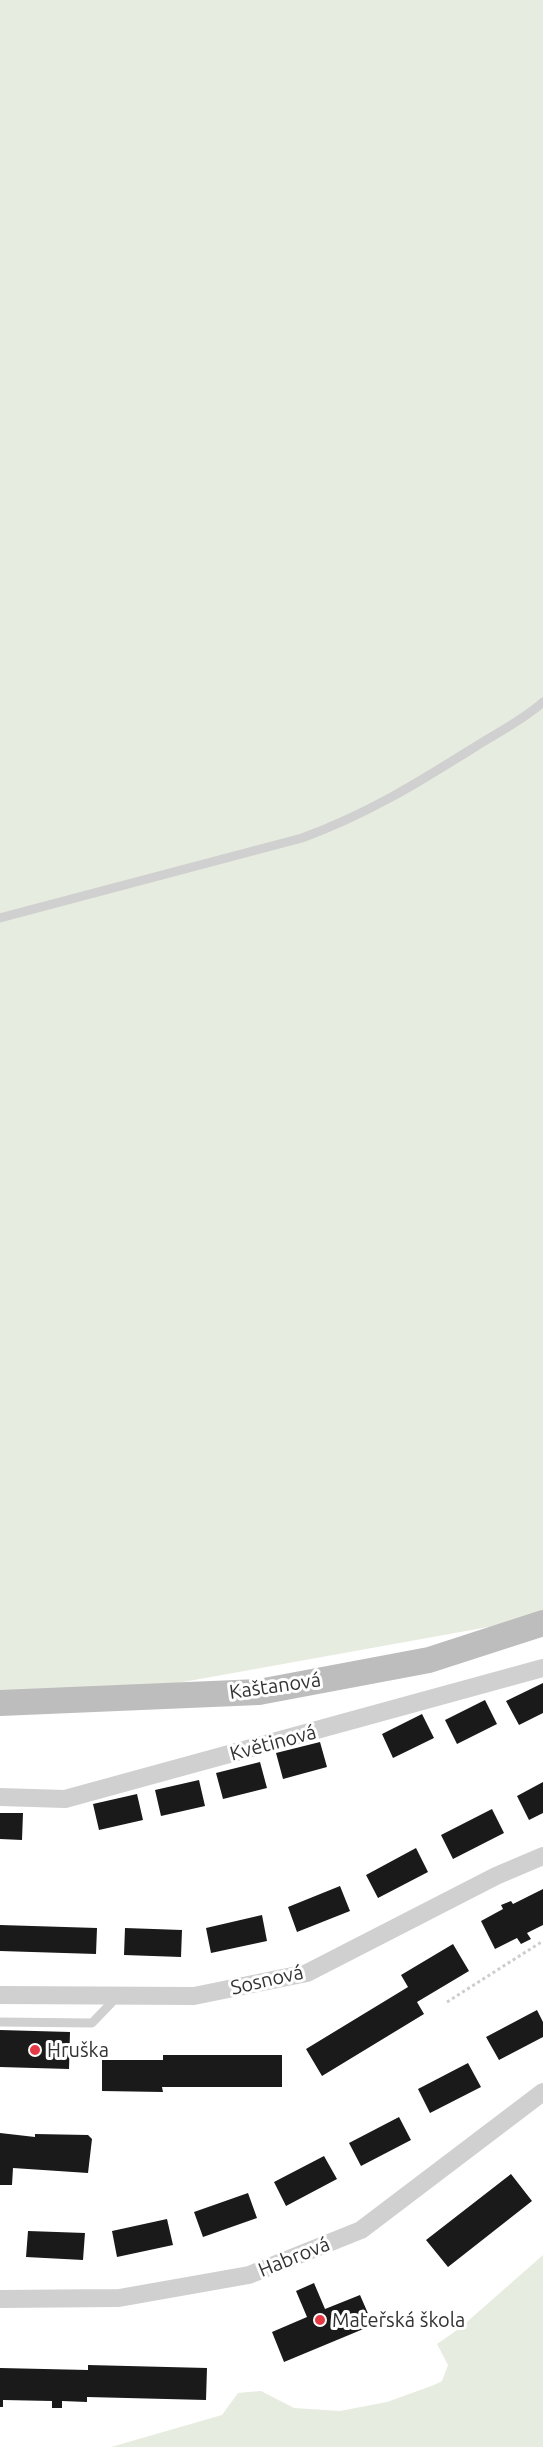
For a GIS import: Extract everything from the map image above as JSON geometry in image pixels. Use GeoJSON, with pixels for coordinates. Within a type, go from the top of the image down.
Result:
{"type":"FeatureCollection","features":[{"type":"Feature","properties":{"kind":"street","name":"Kaštanová"},"geometry":{"type":"LineString","coordinates":[[0,1703],[259,1692],[429,1660],[543,1623]]}},
{"type":"Feature","properties":{"kind":"street","name":"Květinová"},"geometry":{"type":"LineString","coordinates":[[0,1797],[65,1798],[543,1668]]}},
{"type":"Feature","properties":{"kind":"street","name":"Sosnová"},"geometry":{"type":"LineString","coordinates":[[0,1995],[194,1996],[307,1973],[496,1876],[543,1856]]}},
{"type":"Feature","properties":{"kind":"street","name":"Habrová"},"geometry":{"type":"LineString","coordinates":[[0,2299],[120,2298],[249,2275],[361,2230],[543,2092]]}},
{"type":"Feature","properties":{"kind":"lane"},"geometry":{"type":"LineString","coordinates":[[0,918],[303,838],[361,816],[400,794],[543,702]]}},
{"type":"Feature","properties":{"kind":"lane"},"geometry":{"type":"LineString","coordinates":[[0,2022],[92,2023],[118,1996]]}},
{"type":"Feature","properties":{"kind":"path"},"geometry":{"type":"LineString","coordinates":[[447,2002],[543,1941]]}},
{"type":"Feature","properties":{"kind":"shaded area"},"geometry":{"type":"Polygon","coordinates":[[[0,0],[543,0],[543,1611],[516,1622],[0,1715],[0,0]]]}},
{"type":"Feature","properties":{"kind":"shaded area"},"geometry":{"type":"Polygon","coordinates":[[[543,2255],[543,2447],[111,2447],[222,2415],[238,2393],[261,2391],[294,2408],[340,2411],[387,2402],[434,2385],[442,2381],[448,2365],[437,2344],[460,2328],[543,2255]]]}},
{"type":"Feature","properties":{"kind":"building"},"geometry":{"type":"Polygon","coordinates":[[[543,1683],[543,1713],[519,1725],[506,1701],[543,1683]]]}},
{"type":"Feature","properties":{"kind":"building"},"geometry":{"type":"Polygon","coordinates":[[[485,1700],[497,1724],[457,1744],[445,1720],[485,1700]]]}},
{"type":"Feature","properties":{"kind":"building"},"geometry":{"type":"Polygon","coordinates":[[[422,1714],[434,1738],[393,1758],[382,1734],[422,1714]]]}},
{"type":"Feature","properties":{"kind":"building"},"geometry":{"type":"Polygon","coordinates":[[[320,1742],[327,1767],[283,1779],[276,1753],[320,1742]]]}},
{"type":"Feature","properties":{"kind":"building"},"geometry":{"type":"Polygon","coordinates":[[[260,1762],[267,1788],[223,1799],[216,1773],[260,1762]]]}},
{"type":"Feature","properties":{"kind":"building"},"geometry":{"type":"Polygon","coordinates":[[[199,1780],[205,1806],[161,1816],[155,1790],[199,1780]]]}},
{"type":"Feature","properties":{"kind":"building"},"geometry":{"type":"Polygon","coordinates":[[[543,1782],[543,1813],[529,1820],[517,1796],[543,1782]]]}},
{"type":"Feature","properties":{"kind":"building"},"geometry":{"type":"Polygon","coordinates":[[[137,1794],[143,1820],[99,1830],[93,1804],[137,1794]]]}},
{"type":"Feature","properties":{"kind":"building"},"geometry":{"type":"Polygon","coordinates":[[[492,1809],[504,1833],[453,1859],[441,1835],[492,1809]]]}},
{"type":"Feature","properties":{"kind":"building"},"geometry":{"type":"Polygon","coordinates":[[[0,1813],[23,1813],[22,1840],[0,1839],[0,1813]]]}},
{"type":"Feature","properties":{"kind":"building"},"geometry":{"type":"Polygon","coordinates":[[[416,1848],[428,1872],[378,1898],[366,1875],[416,1848]]]}},
{"type":"Feature","properties":{"kind":"building"},"geometry":{"type":"Polygon","coordinates":[[[340,1886],[350,1911],[297,1932],[288,1907],[340,1886]]]}},
{"type":"Feature","properties":{"kind":"building"},"geometry":{"type":"Polygon","coordinates":[[[543,1889],[543,1925],[527,1933],[531,1939],[521,1944],[517,1938],[495,1949],[481,1921],[503,1909],[501,1905],[511,1901],[513,1904],[543,1889]]]}},
{"type":"Feature","properties":{"kind":"building"},"geometry":{"type":"Polygon","coordinates":[[[262,1915],[267,1941],[211,1953],[206,1928],[262,1915]]]}},
{"type":"Feature","properties":{"kind":"building"},"geometry":{"type":"Polygon","coordinates":[[[0,1925],[97,1928],[96,1954],[0,1951],[0,1925]]]}},
{"type":"Feature","properties":{"kind":"building"},"geometry":{"type":"Polygon","coordinates":[[[125,1928],[182,1930],[181,1957],[124,1955],[125,1928]]]}},
{"type":"Feature","properties":{"kind":"building"},"geometry":{"type":"Polygon","coordinates":[[[453,1944],[469,1971],[417,2002],[424,2014],[322,2076],[306,2049],[408,1987],[401,1975],[453,1944]]]}},
{"type":"Feature","properties":{"kind":"building"},"geometry":{"type":"Polygon","coordinates":[[[537,2010],[543,2022],[543,2037],[499,2060],[486,2037],[537,2010]]]}},
{"type":"Feature","properties":{"kind":"building","name":"Hruška"},"geometry":{"type":"Polygon","coordinates":[[[0,2030],[70,2032],[69,2069],[0,2067],[0,2030]]]}},
{"type":"Feature","properties":{"kind":"building"},"geometry":{"type":"Polygon","coordinates":[[[163,2055],[282,2055],[282,2087],[162,2087],[163,2092],[102,2091],[102,2060],[163,2060],[163,2055]]]}},
{"type":"Feature","properties":{"kind":"building"},"geometry":{"type":"Polygon","coordinates":[[[468,2063],[481,2087],[430,2113],[418,2089],[468,2063]]]}},
{"type":"Feature","properties":{"kind":"building"},"geometry":{"type":"Polygon","coordinates":[[[399,2117],[411,2140],[361,2166],[349,2143],[399,2117]]]}},
{"type":"Feature","properties":{"kind":"building"},"geometry":{"type":"Polygon","coordinates":[[[0,2133],[35,2137],[35,2134],[88,2135],[92,2139],[88,2173],[13,2168],[12,2185],[0,2185],[0,2133]]]}},
{"type":"Feature","properties":{"kind":"building"},"geometry":{"type":"Polygon","coordinates":[[[324,2156],[337,2179],[286,2206],[274,2182],[324,2156]]]}},
{"type":"Feature","properties":{"kind":"building"},"geometry":{"type":"Polygon","coordinates":[[[511,2174],[532,2201],[448,2267],[426,2240],[511,2174]]]}},
{"type":"Feature","properties":{"kind":"building"},"geometry":{"type":"Polygon","coordinates":[[[248,2193],[257,2218],[203,2237],[194,2212],[248,2193]]]}},
{"type":"Feature","properties":{"kind":"building"},"geometry":{"type":"Polygon","coordinates":[[[167,2219],[173,2245],[117,2257],[112,2231],[167,2219]]]}},
{"type":"Feature","properties":{"kind":"building"},"geometry":{"type":"Polygon","coordinates":[[[28,2231],[85,2233],[83,2260],[26,2257],[28,2231]]]}},
{"type":"Feature","properties":{"kind":"building"},"geometry":{"type":"Polygon","coordinates":[[[314,2283],[325,2309],[360,2295],[373,2325],[284,2362],[272,2332],[307,2317],[296,2291],[314,2283]]]}},
{"type":"Feature","properties":{"kind":"building"},"geometry":{"type":"Polygon","coordinates":[[[88,2365],[207,2368],[206,2400],[87,2397],[87,2402],[62,2401],[62,2408],[52,2408],[52,2401],[3,2400],[3,2407],[0,2407],[0,2368],[88,2370],[88,2365]]]}},
{"type":"Feature","properties":{"kind":"place","name":"Hruška"},"geometry":{"type":"Point","coordinates":[35,2050]}},
{"type":"Feature","properties":{"kind":"place","name":"Mateřská škola"},"geometry":{"type":"Point","coordinates":[320,2320]}}]}
